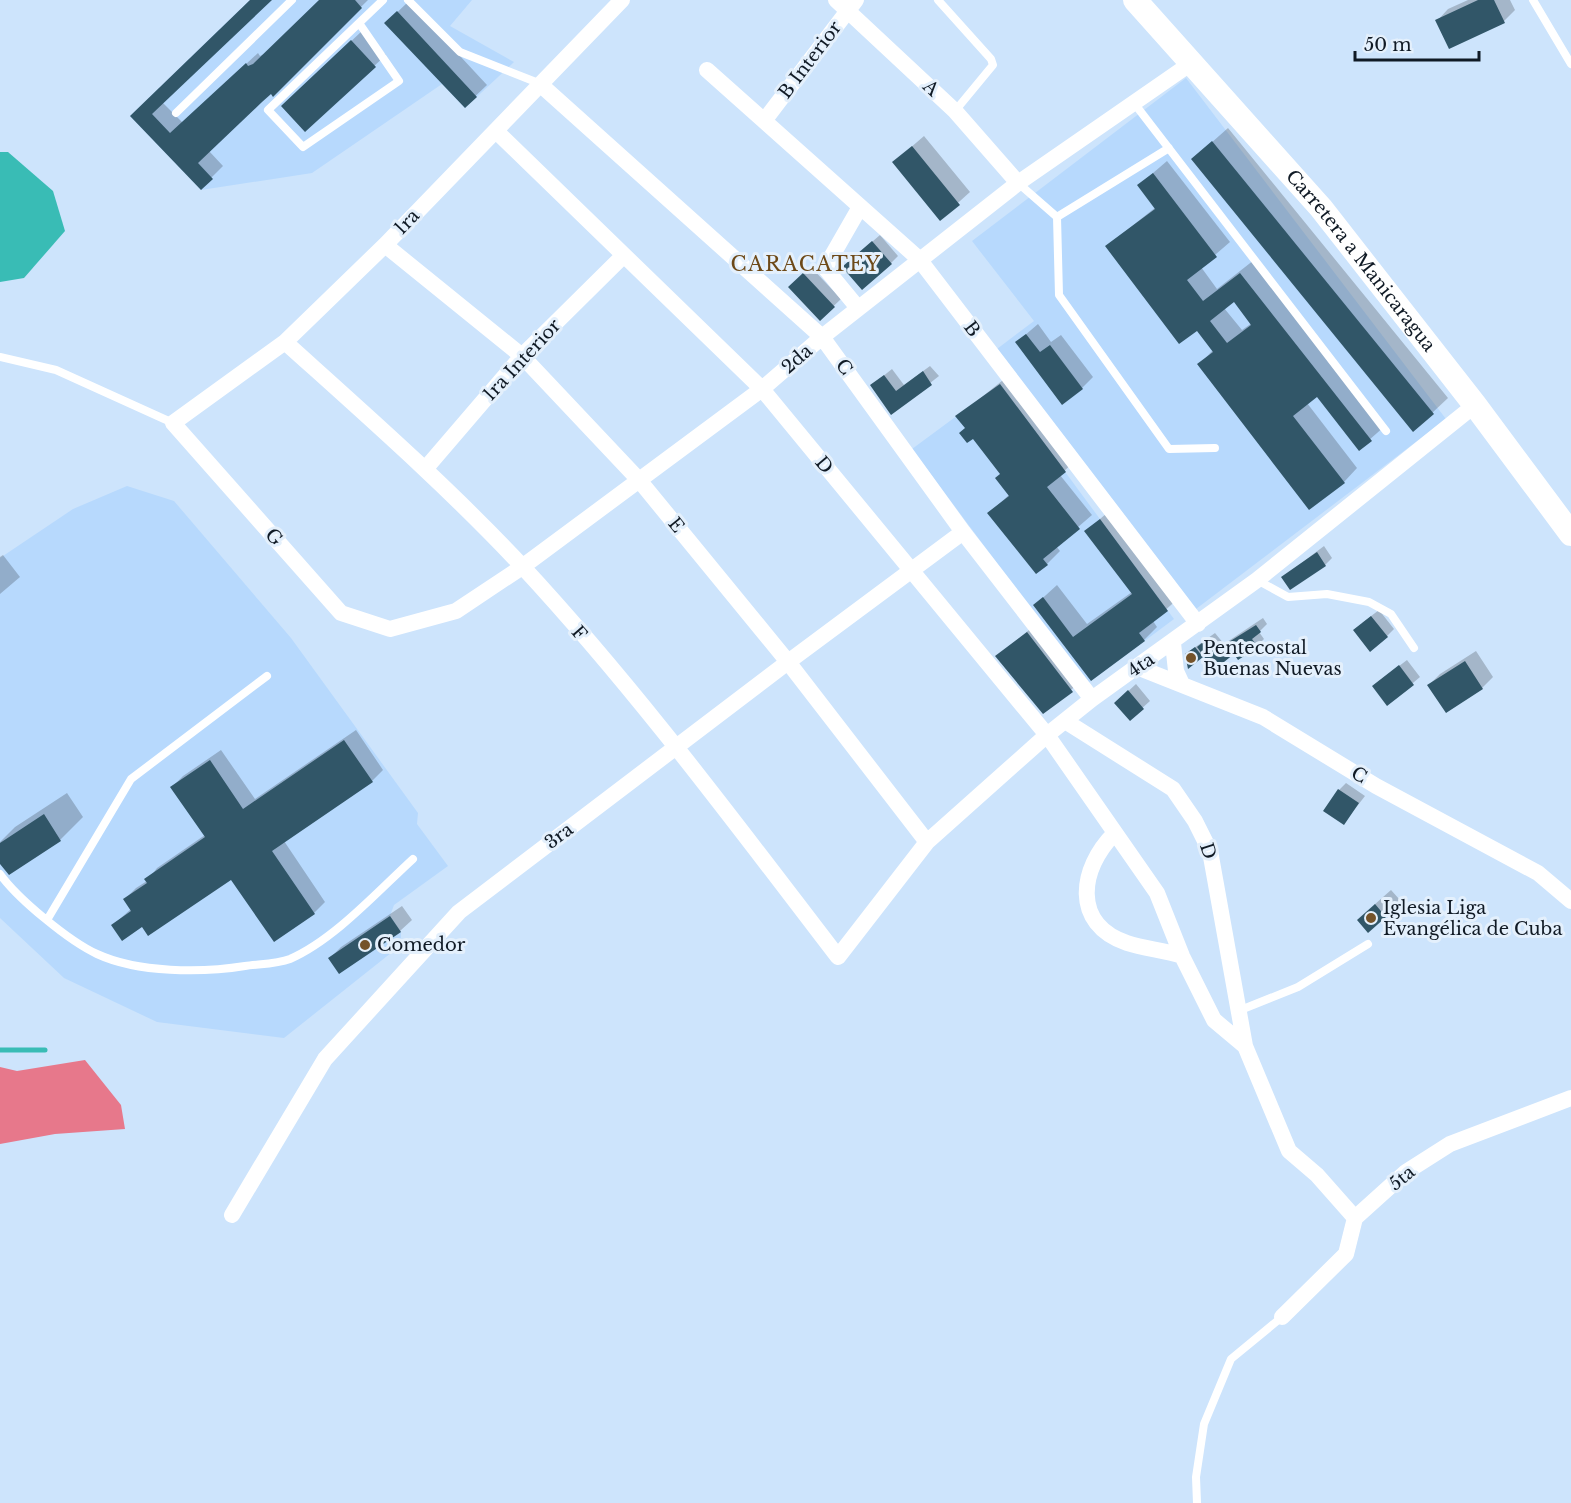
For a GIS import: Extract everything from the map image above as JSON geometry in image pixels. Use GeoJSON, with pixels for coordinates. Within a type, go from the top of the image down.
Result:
{"type":"FeatureCollection","features":[{"type":"Feature","properties":{"kind":"main road","name":"Carretera a Manicaragua"},"geometry":{"type":"LineString","coordinates":[[1135,0],[1321,208],[1475,405],[1571,534]]}},
{"type":"Feature","properties":{"kind":"street","name":"1ra"},"geometry":{"type":"LineString","coordinates":[[173,423],[285,342],[385,245],[622,0]]}},
{"type":"Feature","properties":{"kind":"street","name":"A"},"geometry":{"type":"LineString","coordinates":[[847,4],[955,111],[1018,183]]}},
{"type":"Feature","properties":{"kind":"street","name":"B Interior"},"geometry":{"type":"LineString","coordinates":[[764,121],[847,4]]}},
{"type":"Feature","properties":{"kind":"street","name":"2da"},"geometry":{"type":"LineString","coordinates":[[390,629],[456,611],[522,567],[762,389],[822,337],[1018,183],[1190,63]]}},
{"type":"Feature","properties":{"kind":"street","name":"B"},"geometry":{"type":"LineString","coordinates":[[707,70],[920,259],[1198,624]]}},
{"type":"Feature","properties":{"kind":"street","name":"C"},"geometry":{"type":"LineString","coordinates":[[541,85],[822,337],[963,532],[1092,699]]}},
{"type":"Feature","properties":{"kind":"street","name":"D"},"geometry":{"type":"LineString","coordinates":[[496,131],[762,389],[1047,735],[1157,893],[1182,956],[1214,1020],[1245,1046]]}},
{"type":"Feature","properties":{"kind":"street"},"geometry":{"type":"LineString","coordinates":[[858,309],[825,268],[861,207]]}},
{"type":"Feature","properties":{"kind":"street","name":"E"},"geometry":{"type":"LineString","coordinates":[[385,245],[522,356],[639,480],[788,662],[927,842]]}},
{"type":"Feature","properties":{"kind":"street","name":"1ra Interior"},"geometry":{"type":"LineString","coordinates":[[426,468],[522,356],[623,256]]}},
{"type":"Feature","properties":{"kind":"street","name":"F"},"geometry":{"type":"LineString","coordinates":[[285,342],[426,468],[522,567],[677,747],[838,957]]}},
{"type":"Feature","properties":{"kind":"street","name":"4ta"},"geometry":{"type":"LineString","coordinates":[[838,957],[927,842],[1047,735],[1092,699],[1173,644],[1257,580],[1475,405]]}},
{"type":"Feature","properties":{"kind":"street","name":"G"},"geometry":{"type":"LineString","coordinates":[[173,423],[341,613],[390,629]]}},
{"type":"Feature","properties":{"kind":"street","name":"3ra"},"geometry":{"type":"LineString","coordinates":[[232,1215],[325,1059],[459,912],[963,532]]}},
{"type":"Feature","properties":{"kind":"street"},"geometry":{"type":"LineString","coordinates":[[1173,644],[1176,671],[1182,684]]}},
{"type":"Feature","properties":{"kind":"street","name":"C"},"geometry":{"type":"LineString","coordinates":[[1137,667],[1263,717],[1376,786],[1538,873],[1571,901]]}},
{"type":"Feature","properties":{"kind":"street","name":"D"},"geometry":{"type":"LineString","coordinates":[[1065,722],[1173,789],[1196,821],[1210,851],[1245,1046],[1289,1151],[1317,1175],[1355,1218]]}},
{"type":"Feature","properties":{"kind":"street"},"geometry":{"type":"LineString","coordinates":[[1114,834],[1103,845],[1087,875],[1087,903],[1095,919],[1106,932],[1128,943],[1182,956]]}},
{"type":"Feature","properties":{"kind":"street","name":"5ta"},"geometry":{"type":"LineString","coordinates":[[1355,1218],[1406,1172],[1450,1144],[1571,1098]]}},
{"type":"Feature","properties":{"kind":"street"},"geometry":{"type":"LineString","coordinates":[[1282,1317],[1346,1254],[1355,1218]]}},
{"type":"Feature","properties":{"kind":"lane"},"geometry":{"type":"LineString","coordinates":[[176,113],[292,0]]}},
{"type":"Feature","properties":{"kind":"lane"},"geometry":{"type":"LineString","coordinates":[[359,23],[399,81],[303,147],[268,110],[383,0]]}},
{"type":"Feature","properties":{"kind":"lane"},"geometry":{"type":"LineString","coordinates":[[408,0],[460,52],[541,85]]}},
{"type":"Feature","properties":{"kind":"lane"},"geometry":{"type":"LineString","coordinates":[[938,0],[991,59],[993,65],[955,111]]}},
{"type":"Feature","properties":{"kind":"lane"},"geometry":{"type":"LineString","coordinates":[[1533,0],[1571,64]]}},
{"type":"Feature","properties":{"kind":"lane"},"geometry":{"type":"LineString","coordinates":[[1134,103],[1386,431]]}},
{"type":"Feature","properties":{"kind":"lane"},"geometry":{"type":"LineString","coordinates":[[1057,217],[1169,148]]}},
{"type":"Feature","properties":{"kind":"lane"},"geometry":{"type":"LineString","coordinates":[[1018,183],[1057,217],[1059,295],[1169,449],[1215,448]]}},
{"type":"Feature","properties":{"kind":"lane"},"geometry":{"type":"LineString","coordinates":[[0,357],[56,370],[173,423]]}},
{"type":"Feature","properties":{"kind":"lane"},"geometry":{"type":"LineString","coordinates":[[1257,580],[1288,597],[1327,594],[1369,602],[1391,614],[1414,648]]}},
{"type":"Feature","properties":{"kind":"lane"},"geometry":{"type":"LineString","coordinates":[[47,920],[131,779],[267,676]]}},
{"type":"Feature","properties":{"kind":"lane"},"geometry":{"type":"LineString","coordinates":[[0,874],[13,892],[47,920],[97,954],[143,967],[213,971],[289,959],[339,928],[413,859]]}},
{"type":"Feature","properties":{"kind":"lane"},"geometry":{"type":"LineString","coordinates":[[1238,1011],[1298,987],[1368,944]]}},
{"type":"Feature","properties":{"kind":"lane"},"geometry":{"type":"LineString","coordinates":[[1197,1503],[1196,1477],[1204,1424],[1232,1359],[1282,1317]]}},
{"type":"Feature","properties":{"kind":"shaded area"},"geometry":{"type":"Polygon","coordinates":[[[250,0],[472,0],[450,26],[514,62],[465,108],[442,84],[312,173],[201,190],[130,116],[250,0]]]}},
{"type":"Feature","properties":{"kind":"shaded area"},"geometry":{"type":"Polygon","coordinates":[[[1186,78],[1446,419],[1196,609],[997,349],[1034,321],[972,241],[1186,78]]]}},
{"type":"Feature","properties":{"kind":"shaded area"},"geometry":{"type":"Polygon","coordinates":[[[0,152],[8,152],[53,191],[65,231],[24,278],[0,282],[0,152]]]}},
{"type":"Feature","properties":{"kind":"shaded area"},"geometry":{"type":"Polygon","coordinates":[[[1000,384],[1174,619],[1087,684],[912,449],[1000,384]]]}},
{"type":"Feature","properties":{"kind":"shaded area"},"geometry":{"type":"Polygon","coordinates":[[[127,486],[174,501],[291,638],[418,813],[417,824],[448,866],[394,905],[390,916],[401,932],[401,945],[284,1038],[157,1022],[64,978],[0,918],[0,558],[73,509],[127,486]]]}},
{"type":"Feature","properties":{"kind":"shaded area"},"geometry":{"type":"Polygon","coordinates":[[[85,1060],[121,1105],[125,1129],[55,1134],[0,1144],[0,1067],[17,1071],[85,1060]]]}},
{"type":"Feature","properties":{"kind":"building"},"geometry":{"type":"Polygon","coordinates":[[[250,0],[272,0],[152,114],[170,133],[246,63],[248,66],[253,64],[319,0],[355,0],[362,8],[273,97],[271,94],[198,163],[213,179],[201,190],[130,116],[250,0]]]}},
{"type":"Feature","properties":{"kind":"building"},"geometry":{"type":"Polygon","coordinates":[[[1478,0],[1494,0],[1505,23],[1449,49],[1435,20],[1478,0]]]}},
{"type":"Feature","properties":{"kind":"building"},"geometry":{"type":"Polygon","coordinates":[[[397,11],[477,97],[465,108],[384,23],[397,11]]]}},
{"type":"Feature","properties":{"kind":"building"},"geometry":{"type":"Polygon","coordinates":[[[351,40],[376,67],[305,132],[281,106],[351,40]]]}},
{"type":"Feature","properties":{"kind":"building"},"geometry":{"type":"Polygon","coordinates":[[[1212,141],[1434,414],[1413,432],[1191,159],[1212,141]]]}},
{"type":"Feature","properties":{"kind":"building"},"geometry":{"type":"Polygon","coordinates":[[[912,146],[960,205],[940,221],[892,162],[912,146]]]}},
{"type":"Feature","properties":{"kind":"building"},"geometry":{"type":"Polygon","coordinates":[[[1153,173],[1217,257],[1187,280],[1203,301],[1240,273],[1372,441],[1359,451],[1317,397],[1293,416],[1345,483],[1309,510],[1197,364],[1213,352],[1197,331],[1179,344],[1105,246],[1155,209],[1137,185],[1153,173]],[[1234,302],[1210,321],[1227,343],[1251,325],[1234,302]]]}},
{"type":"Feature","properties":{"kind":"building"},"geometry":{"type":"Polygon","coordinates":[[[872,241],[892,264],[862,290],[842,267],[872,241]]]}},
{"type":"Feature","properties":{"kind":"building"},"geometry":{"type":"Polygon","coordinates":[[[803,273],[835,307],[820,321],[788,287],[803,273]]]}},
{"type":"Feature","properties":{"kind":"building"},"geometry":{"type":"Polygon","coordinates":[[[1026,334],[1040,352],[1050,345],[1083,389],[1062,405],[1015,342],[1026,334]]]}},
{"type":"Feature","properties":{"kind":"building"},"geometry":{"type":"Polygon","coordinates":[[[923,371],[932,385],[891,415],[870,385],[884,375],[896,391],[923,371]]]}},
{"type":"Feature","properties":{"kind":"building"},"geometry":{"type":"Polygon","coordinates":[[[1000,384],[1066,472],[1047,487],[1080,529],[1043,559],[1048,565],[1036,574],[987,513],[1009,496],[995,478],[1000,474],[973,439],[967,443],[959,433],[965,428],[955,416],[1000,384]]]}},
{"type":"Feature","properties":{"kind":"building"},"geometry":{"type":"Polygon","coordinates":[[[1100,519],[1168,611],[1139,633],[1145,641],[1091,681],[1033,605],[1043,597],[1073,637],[1132,594],[1084,531],[1100,519]]]}},
{"type":"Feature","properties":{"kind":"building"},"geometry":{"type":"Polygon","coordinates":[[[1317,552],[1326,566],[1290,590],[1281,577],[1317,552]]]}},
{"type":"Feature","properties":{"kind":"building"},"geometry":{"type":"Polygon","coordinates":[[[1371,616],[1388,637],[1370,652],[1353,630],[1371,616]]]}},
{"type":"Feature","properties":{"kind":"building"},"geometry":{"type":"Polygon","coordinates":[[[1256,625],[1261,632],[1252,639],[1258,647],[1238,660],[1234,654],[1214,670],[1197,647],[1207,639],[1216,650],[1256,625]]]}},
{"type":"Feature","properties":{"kind":"building"},"geometry":{"type":"Polygon","coordinates":[[[1027,632],[1073,692],[1043,714],[995,656],[1027,632]]]}},
{"type":"Feature","properties":{"kind":"building","name":"Pentecostal Buenas Nuevas"},"geometry":{"type":"Polygon","coordinates":[[[1195,647],[1203,657],[1188,669],[1185,654],[1195,647]]]}},
{"type":"Feature","properties":{"kind":"building"},"geometry":{"type":"Polygon","coordinates":[[[1465,661],[1483,689],[1446,713],[1427,685],[1465,661]]]}},
{"type":"Feature","properties":{"kind":"building"},"geometry":{"type":"Polygon","coordinates":[[[1399,665],[1414,685],[1387,706],[1372,686],[1399,665]]]}},
{"type":"Feature","properties":{"kind":"building"},"geometry":{"type":"Polygon","coordinates":[[[1128,690],[1144,709],[1130,721],[1114,703],[1128,690]]]}},
{"type":"Feature","properties":{"kind":"building"},"geometry":{"type":"Polygon","coordinates":[[[344,740],[373,782],[272,851],[315,914],[274,942],[231,880],[148,936],[142,927],[122,941],[111,925],[131,911],[123,899],[147,883],[144,879],[205,837],[170,787],[210,760],[243,809],[344,740]]]}},
{"type":"Feature","properties":{"kind":"building"},"geometry":{"type":"Polygon","coordinates":[[[1338,789],[1359,803],[1344,825],[1323,811],[1338,789]]]}},
{"type":"Feature","properties":{"kind":"building"},"geometry":{"type":"Polygon","coordinates":[[[44,814],[61,841],[9,875],[0,864],[0,843],[44,814]]]}},
{"type":"Feature","properties":{"kind":"building","name":"Iglesia Liga Evangélica de Cuba"},"geometry":{"type":"Polygon","coordinates":[[[1375,904],[1386,917],[1368,933],[1357,920],[1375,904]]]}},
{"type":"Feature","properties":{"kind":"building","name":"Comedor"},"geometry":{"type":"Polygon","coordinates":[[[390,916],[401,932],[339,974],[328,958],[390,916]]]}},
{"type":"Feature","properties":{"kind":"waterway"},"geometry":{"type":"LineString","coordinates":[[0,1050],[45,1050]]}},
{"type":"Feature","properties":{"kind":"place","name":"Pentecostal Buenas Nuevas"},"geometry":{"type":"Point","coordinates":[1191,658]}},
{"type":"Feature","properties":{"kind":"place","name":"Iglesia Liga Evangélica de Cuba"},"geometry":{"type":"Point","coordinates":[1371,918]}},
{"type":"Feature","properties":{"kind":"place","name":"Comedor"},"geometry":{"type":"Point","coordinates":[365,945]}},
{"type":"Feature","properties":{"kind":"district","name":"CARACATEY"},"geometry":{"type":"Point","coordinates":[806,264]}}]}
